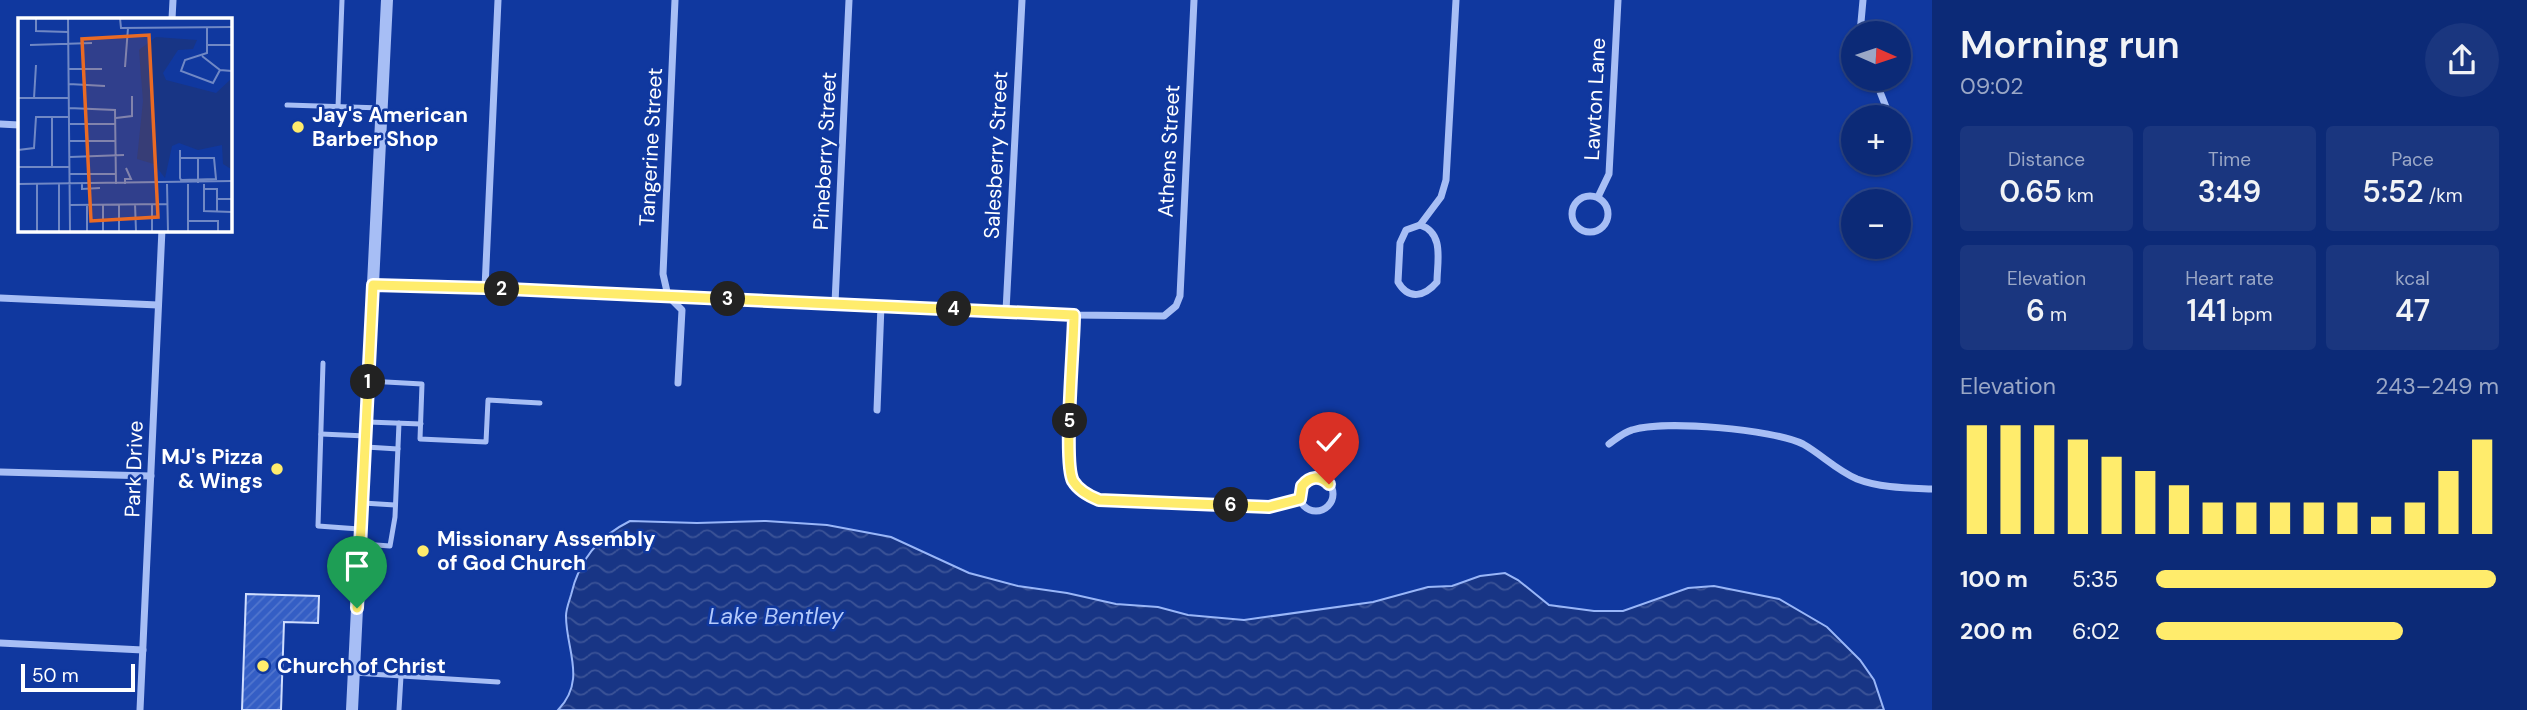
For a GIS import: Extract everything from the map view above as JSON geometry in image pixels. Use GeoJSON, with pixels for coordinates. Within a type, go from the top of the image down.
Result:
{"type":"FeatureCollection","features":[{"type":"Feature","properties":{"kind":"street"},"geometry":{"type":"LineString","coordinates":[[172,18],[173,0]]}},
{"type":"Feature","properties":{"kind":"street"},"geometry":{"type":"LineString","coordinates":[[352,710],[387,0]]}},
{"type":"Feature","properties":{"kind":"street"},"geometry":{"type":"LineString","coordinates":[[485,288],[498,0]]}},
{"type":"Feature","properties":{"kind":"street","name":"Tangerine Street"},"geometry":{"type":"LineString","coordinates":[[675,0],[663,274],[668,296],[682,310],[678,383]]}},
{"type":"Feature","properties":{"kind":"street","name":"Pineberry Street"},"geometry":{"type":"LineString","coordinates":[[835,303],[849,0]]}},
{"type":"Feature","properties":{"kind":"street","name":"Salesberry Street"},"geometry":{"type":"LineString","coordinates":[[1006,311],[1022,0]]}},
{"type":"Feature","properties":{"kind":"street","name":"Athens Street"},"geometry":{"type":"LineString","coordinates":[[1074,315],[1164,316],[1180,296],[1194,0]]}},
{"type":"Feature","properties":{"kind":"street"},"geometry":{"type":"LineString","coordinates":[[1420,225],[1433,232],[1437,239],[1437,282],[1429,291],[1415,295],[1402,289],[1398,282],[1400,243],[1406,230],[1420,225],[1441,197],[1446,180],[1456,0]]}},
{"type":"Feature","properties":{"kind":"street","name":"Lawton Lane"},"geometry":{"type":"LineString","coordinates":[[1598,197],[1609,174],[1618,0]]}},
{"type":"Feature","properties":{"kind":"street"},"geometry":{"type":"LineString","coordinates":[[1861,21],[1863,0]]}},
{"type":"Feature","properties":{"kind":"street"},"geometry":{"type":"LineString","coordinates":[[0,124],[18,125]]}},
{"type":"Feature","properties":{"kind":"street","name":"Lawton Lane"},"geometry":{"type":"LineString","coordinates":[[1584,196],[1598,197],[1607,208],[1606,222],[1595,231],[1581,230],[1572,219],[1573,205],[1584,196]]}},
{"type":"Feature","properties":{"kind":"street","name":"Park Drive"},"geometry":{"type":"LineString","coordinates":[[140,710],[162,231]]}},
{"type":"Feature","properties":{"kind":"street"},"geometry":{"type":"LineString","coordinates":[[373,285],[1074,315],[1068,456],[1073,482],[1084,494],[1099,500],[1269,507],[1300,499]]}},
{"type":"Feature","properties":{"kind":"street"},"geometry":{"type":"LineString","coordinates":[[0,298],[158,305]]}},
{"type":"Feature","properties":{"kind":"street"},"geometry":{"type":"LineString","coordinates":[[877,410],[881,305]]}},
{"type":"Feature","properties":{"kind":"street"},"geometry":{"type":"LineString","coordinates":[[1609,444],[1630,430],[1657,426],[1763,432],[1804,445],[1859,480],[1882,485],[1932,489]]}},
{"type":"Feature","properties":{"kind":"street"},"geometry":{"type":"LineString","coordinates":[[0,472],[151,476]]}},
{"type":"Feature","properties":{"kind":"street"},"geometry":{"type":"LineString","coordinates":[[1312,478],[1325,480],[1332,490],[1331,503],[1320,510],[1308,509],[1300,499],[1302,486],[1312,478]]}},
{"type":"Feature","properties":{"kind":"street"},"geometry":{"type":"LineString","coordinates":[[0,643],[143,650]]}},
{"type":"Feature","properties":{"kind":"lane"},"geometry":{"type":"LineString","coordinates":[[338,107],[342,0]]}},
{"type":"Feature","properties":{"kind":"lane"},"geometry":{"type":"LineString","coordinates":[[287,105],[382,108]]}},
{"type":"Feature","properties":{"kind":"lane"},"geometry":{"type":"LineString","coordinates":[[323,363],[318,526],[361,529]]}},
{"type":"Feature","properties":{"kind":"lane"},"geometry":{"type":"LineString","coordinates":[[368,381],[422,384],[420,439],[486,442],[488,400],[540,402]]}},
{"type":"Feature","properties":{"kind":"lane"},"geometry":{"type":"LineString","coordinates":[[366,422],[421,424]]}},
{"type":"Feature","properties":{"kind":"lane"},"geometry":{"type":"LineString","coordinates":[[360,544],[390,546],[399,424]]}},
{"type":"Feature","properties":{"kind":"lane"},"geometry":{"type":"LineString","coordinates":[[321,434],[398,449]]}},
{"type":"Feature","properties":{"kind":"lane"},"geometry":{"type":"LineString","coordinates":[[362,503],[395,505]]}},
{"type":"Feature","properties":{"kind":"lane"},"geometry":{"type":"LineString","coordinates":[[354,673],[498,682]]}},
{"type":"Feature","properties":{"kind":"lane"},"geometry":{"type":"LineString","coordinates":[[399,710],[401,676]]}},
{"type":"Feature","properties":{"kind":"water","name":"Lake Bentley"},"geometry":{"type":"Polygon","coordinates":[[[630,521],[766,521],[827,525],[891,537],[969,573],[1018,586],[1116,604],[1158,607],[1188,615],[1244,620],[1373,602],[1428,587],[1452,586],[1480,576],[1505,573],[1549,605],[1594,611],[1623,611],[1688,588],[1714,586],[1779,599],[1827,627],[1860,660],[1874,680],[1884,710],[558,710],[567,699],[573,676],[566,616],[579,571],[599,542],[630,521]]]}},
{"type":"Feature","properties":{"kind":"building","name":"Church of Christ"},"geometry":{"type":"Polygon","coordinates":[[[246,594],[319,596],[318,623],[284,622],[281,710],[242,710],[246,594]]]}},
{"type":"Feature","properties":{"kind":"place","name":"Jay's American Barber Shop"},"geometry":{"type":"Point","coordinates":[298,127]}},
{"type":"Feature","properties":{"kind":"place","name":"MJ's Pizza & Wings"},"geometry":{"type":"Point","coordinates":[277,469]}},
{"type":"Feature","properties":{"kind":"place","name":"Missionary Assembly of God Church"},"geometry":{"type":"Point","coordinates":[423,551]}},
{"type":"Feature","properties":{"kind":"place","name":"Church of Christ"},"geometry":{"type":"Point","coordinates":[263,666]}},
{"type":"Feature","properties":{"kind":"route"},"geometry":{"type":"LineString","coordinates":[[357,608],[373,285],[1074,315],[1068,456],[1073,482],[1084,494],[1099,500],[1269,507],[1300,499],[1302,486],[1312,478],[1318,477],[1329,484]]}}]}
